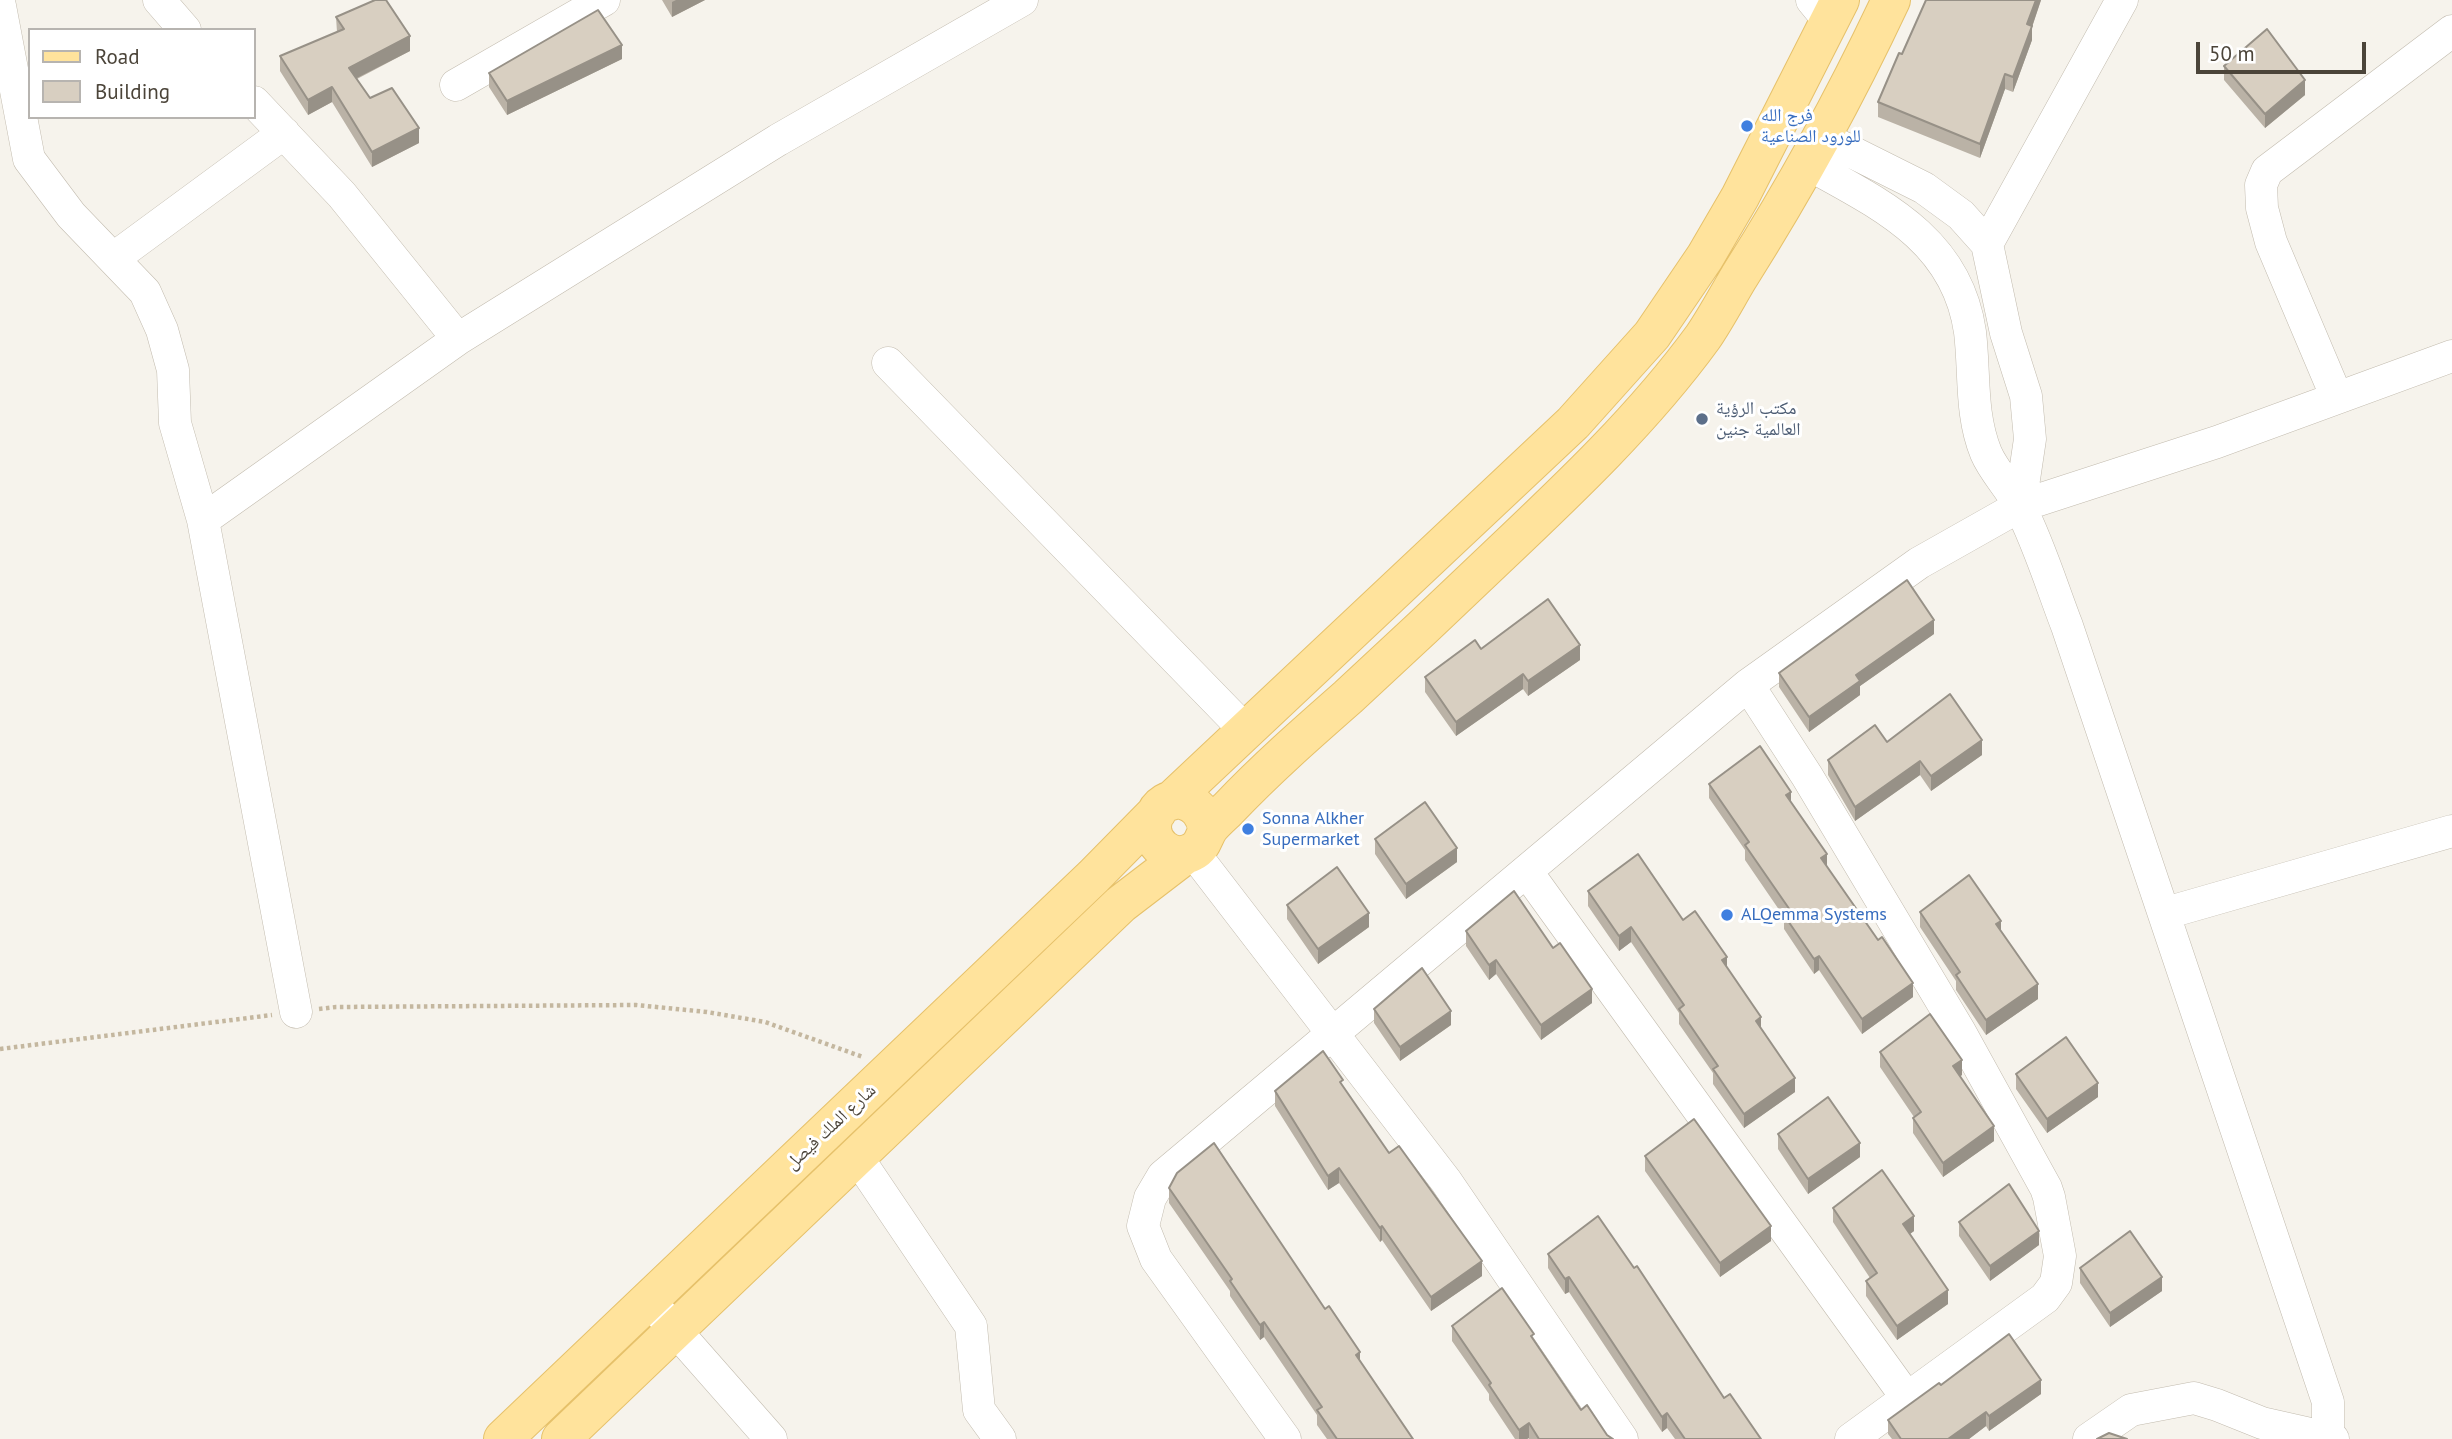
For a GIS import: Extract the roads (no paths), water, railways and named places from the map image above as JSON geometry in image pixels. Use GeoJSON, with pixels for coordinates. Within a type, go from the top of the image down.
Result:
{"type":"FeatureCollection","features":[{"type":"Feature","properties":{"kind":"main road"},"geometry":{"type":"LineString","coordinates":[[561,1439],[1121,904],[1195,845],[1254,782],[1568,490],[1638,415],[1704,334],[1788,201],[1891,0]]}},
{"type":"Feature","properties":{"kind":"main road"},"geometry":{"type":"LineString","coordinates":[[1827,7],[1830,44],[1842,54],[1857,54],[1869,45]]}},
{"type":"Feature","properties":{"kind":"main road","name":"شارع الملك فيصل"},"geometry":{"type":"LineString","coordinates":[[503,1439],[1164,807],[1573,423],[1652,335],[1706,257],[1740,197],[1827,7]]}},
{"type":"Feature","properties":{"kind":"main road"},"geometry":{"type":"LineString","coordinates":[[1164,807],[1152,830],[1155,839],[1167,852],[1195,845]]}},
{"type":"Feature","properties":{"kind":"street"},"geometry":{"type":"LineString","coordinates":[[159,0],[183,28]]}},
{"type":"Feature","properties":{"kind":"street"},"geometry":{"type":"LineString","coordinates":[[456,85],[604,0]]}},
{"type":"Feature","properties":{"kind":"street"},"geometry":{"type":"LineString","coordinates":[[203,520],[458,339],[778,140],[1022,0]]}},
{"type":"Feature","properties":{"kind":"street"},"geometry":{"type":"LineString","coordinates":[[1987,244],[2125,1]]}},
{"type":"Feature","properties":{"kind":"street"},"geometry":{"type":"LineString","coordinates":[[0,6],[29,159],[71,215],[145,292],[162,330],[173,370],[175,423],[203,520],[296,1012]]}},
{"type":"Feature","properties":{"kind":"street"},"geometry":{"type":"LineString","coordinates":[[2337,398],[2271,242],[2262,208],[2261,185],[2267,171],[2452,31]]}},
{"type":"Feature","properties":{"kind":"street"},"geometry":{"type":"LineString","coordinates":[[256,104],[342,195],[458,339]]}},
{"type":"Feature","properties":{"kind":"street"},"geometry":{"type":"LineString","coordinates":[[114,258],[284,133]]}},
{"type":"Feature","properties":{"kind":"street"},"geometry":{"type":"LineString","coordinates":[[1815,150],[1924,188],[1961,215],[1987,244],[2006,333],[2025,396],[2030,439],[2020,506]]}},
{"type":"Feature","properties":{"kind":"street"},"geometry":{"type":"LineString","coordinates":[[1815,150],[1844,184],[1913,229],[1940,256],[1961,292],[1970,332],[1977,422],[1986,455],[2020,506],[2067,626],[2166,913],[2328,1402],[2330,1438],[2262,1423],[2194,1398],[2131,1410],[2089,1439]]}},
{"type":"Feature","properties":{"kind":"street"},"geometry":{"type":"LineString","coordinates":[[1285,1439],[1156,1259],[1143,1226],[1150,1198],[1163,1176],[1748,685],[1919,563],[2020,506],[2217,442],[2452,356]]}},
{"type":"Feature","properties":{"kind":"street"},"geometry":{"type":"LineString","coordinates":[[888,363],[1246,732]]}},
{"type":"Feature","properties":{"kind":"street"},"geometry":{"type":"LineString","coordinates":[[1748,685],[1807,776],[1960,1032],[2050,1199],[2060,1256],[2059,1275],[2051,1291],[2038,1304],[1851,1439]]}},
{"type":"Feature","properties":{"kind":"street"},"geometry":{"type":"LineString","coordinates":[[2166,913],[2452,831]]}},
{"type":"Feature","properties":{"kind":"street"},"geometry":{"type":"LineString","coordinates":[[1195,845],[1446,1181],[1622,1439]]}},
{"type":"Feature","properties":{"kind":"street"},"geometry":{"type":"LineString","coordinates":[[1527,872],[1907,1398]]}},
{"type":"Feature","properties":{"kind":"street"},"geometry":{"type":"LineString","coordinates":[[857,1157],[971,1326],[979,1410],[1000,1439]]}},
{"type":"Feature","properties":{"kind":"street"},"geometry":{"type":"LineString","coordinates":[[649,1298],[673,1330],[771,1439]]}},
{"type":"Feature","properties":{"kind":"place","name":"فرج الله للورود الصناعية"},"geometry":{"type":"Point","coordinates":[1747,126]}},
{"type":"Feature","properties":{"kind":"place","name":"مكتب الرؤية العالمية جنين"},"geometry":{"type":"Point","coordinates":[1702,419]}},
{"type":"Feature","properties":{"kind":"place","name":"Sonna Alkher Supermarket"},"geometry":{"type":"Point","coordinates":[1248,829]}},
{"type":"Feature","properties":{"kind":"place","name":"ALQemma Systems"},"geometry":{"type":"Point","coordinates":[1727,915]}}]}
